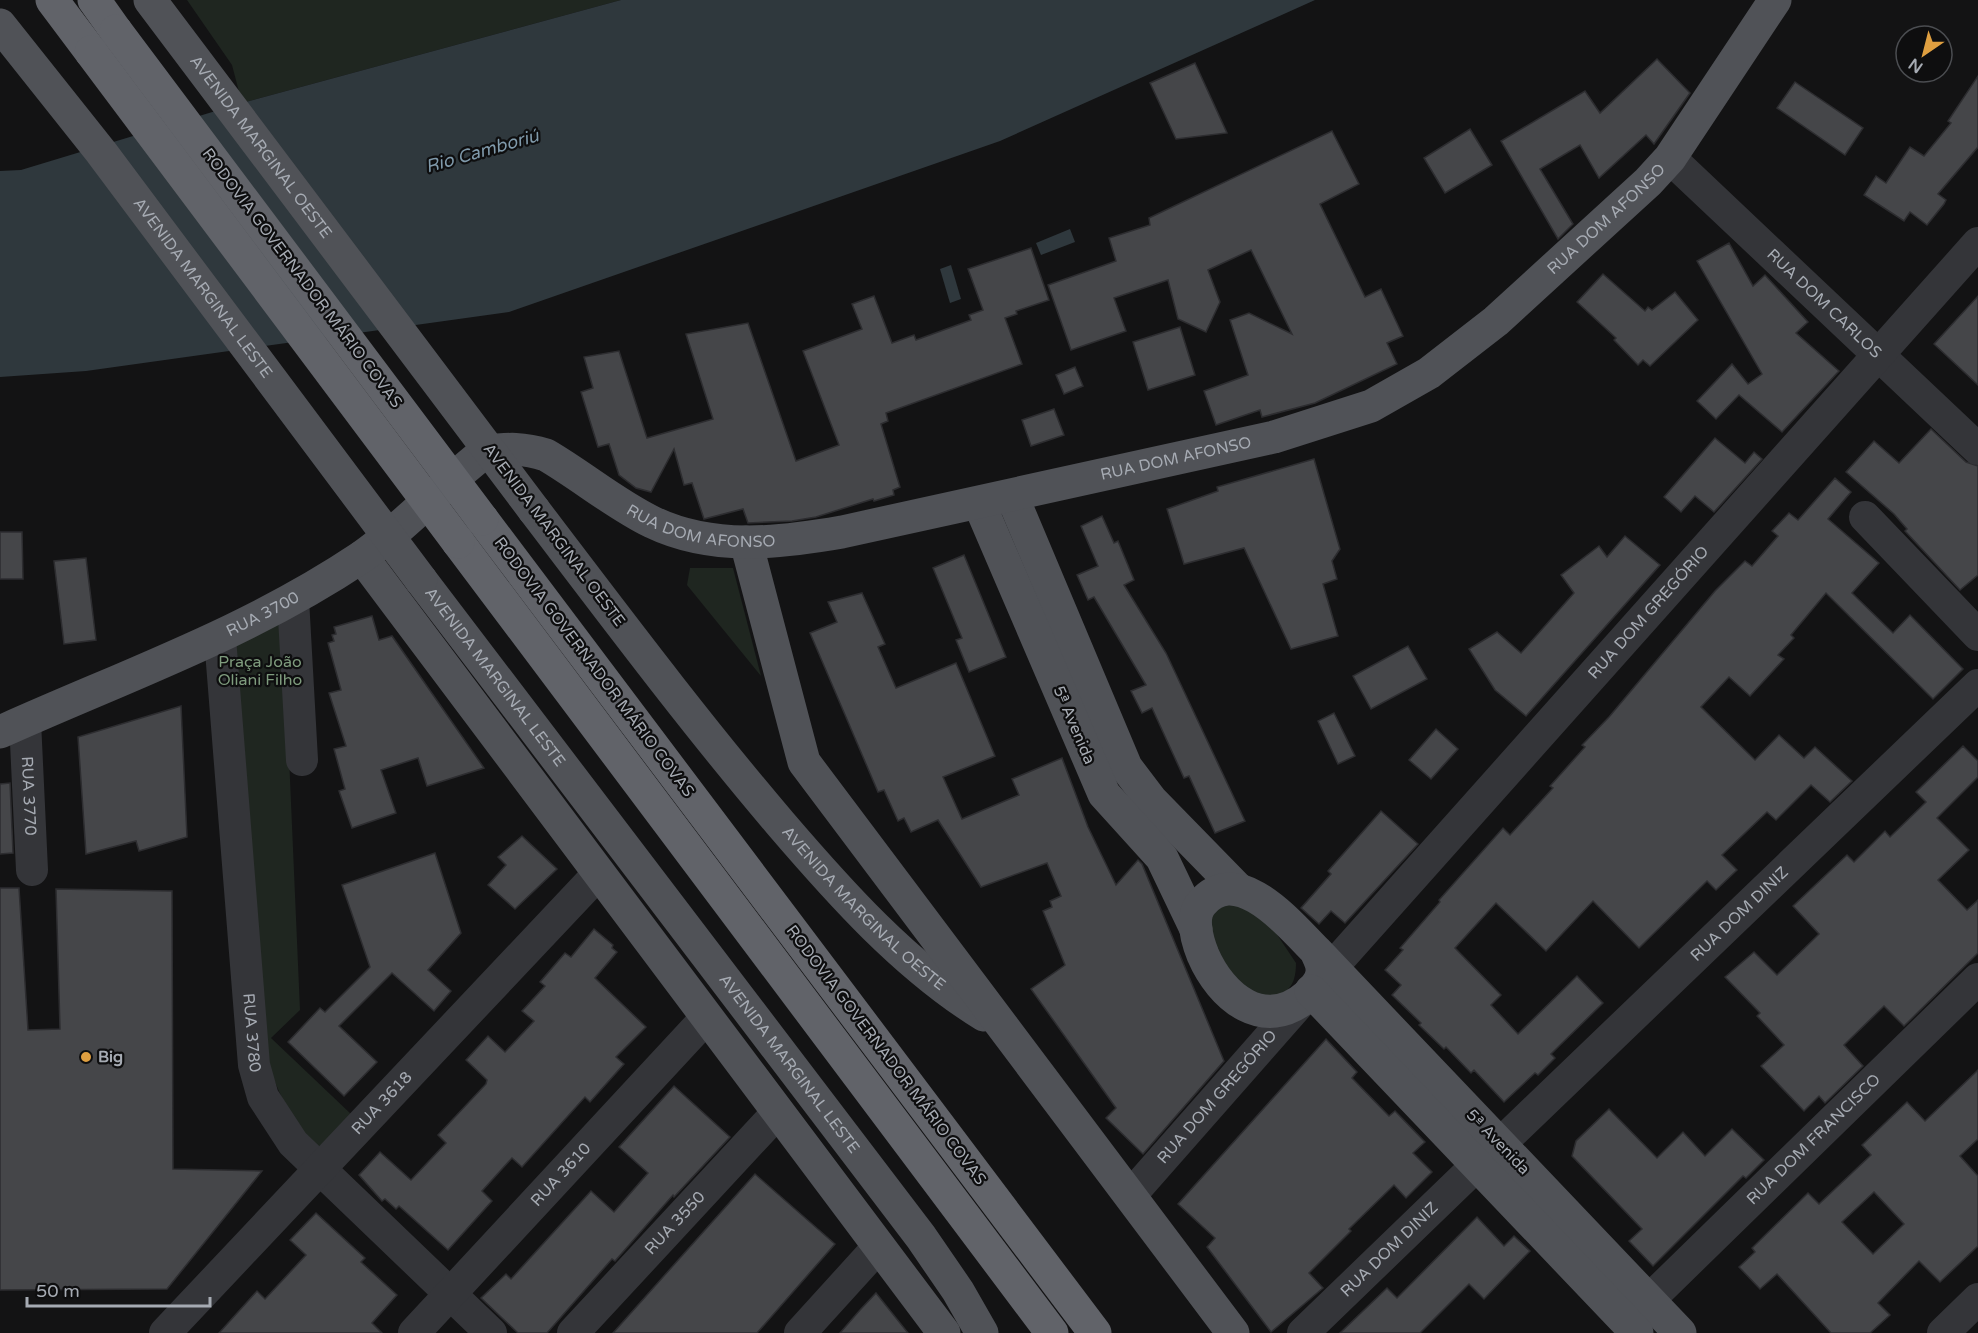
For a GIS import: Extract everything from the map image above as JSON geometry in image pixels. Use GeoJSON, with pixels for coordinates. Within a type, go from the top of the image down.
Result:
{"type":"FeatureCollection","features":[{"type":"Feature","properties":{"kind":"highway","name":"RODOVIA GOVERNADOR MÁRIO COVAS"},"geometry":{"type":"LineString","coordinates":[[52,0],[1052,1333]]}},
{"type":"Feature","properties":{"kind":"highway","name":"RODOVIA GOVERNADOR MÁRIO COVAS"},"geometry":{"type":"LineString","coordinates":[[94,0],[1095,1333]]}},
{"type":"Feature","properties":{"kind":"main road","name":"AVENIDA MARGINAL OESTE"},"geometry":{"type":"LineString","coordinates":[[150,0],[534,510],[731,765],[815,863],[896,946],[955,997],[1003,1027]]}},
{"type":"Feature","properties":{"kind":"main road","name":"RUA DOM AFONSO"},"geometry":{"type":"LineString","coordinates":[[440,490],[485,452],[507,448],[528,449],[565,466],[652,522],[683,534],[746,543],[790,541],[1012,496],[1275,437],[1371,406],[1429,373],[1496,321],[1648,182],[1670,158],[1775,0]]}},
{"type":"Feature","properties":{"kind":"main road","name":"AVENIDA MARGINAL LESTE"},"geometry":{"type":"LineString","coordinates":[[0,26],[101,152],[421,580],[921,1237],[958,1291],[981,1333]]}},
{"type":"Feature","properties":{"kind":"main road","name":"RUA 3700"},"geometry":{"type":"LineString","coordinates":[[12,727],[220,638],[293,599],[362,557],[440,490]]}},
{"type":"Feature","properties":{"kind":"main road","name":"5ª Avenida"},"geometry":{"type":"LineString","coordinates":[[1012,496],[1126,767],[1151,800],[1236,887]]}},
{"type":"Feature","properties":{"kind":"main road","name":"5ª Avenida"},"geometry":{"type":"LineString","coordinates":[[979,503],[1104,794],[1162,858],[1196,929]]}},
{"type":"Feature","properties":{"kind":"main road","name":"AVENIDA MARGINAL OESTE"},"geometry":{"type":"LineString","coordinates":[[746,543],[804,762],[1233,1333]]}},
{"type":"Feature","properties":{"kind":"main road"},"geometry":{"type":"LineString","coordinates":[[362,557],[944,1333]]}},
{"type":"Feature","properties":{"kind":"main road"},"geometry":{"type":"LineString","coordinates":[[1236,887],[1272,909],[1317,978],[1281,1009],[1268,1011],[1245,1006],[1229,995],[1218,982],[1203,955],[1196,929],[1196,914],[1201,904],[1222,888],[1236,887]]}},
{"type":"Feature","properties":{"kind":"main road","name":"5ª Avenida"},"geometry":{"type":"LineString","coordinates":[[1317,978],[1488,1155],[1632,1322],[1680,1333]]}},
{"type":"Feature","properties":{"kind":"street","name":"RUA DOM CARLOS"},"geometry":{"type":"LineString","coordinates":[[1670,158],[1978,449]]}},
{"type":"Feature","properties":{"kind":"street","name":"RUA DOM GREGÓRIO"},"geometry":{"type":"LineString","coordinates":[[1130,1196],[1317,978],[1978,243]]}},
{"type":"Feature","properties":{"kind":"street"},"geometry":{"type":"LineString","coordinates":[[1865,517],[1978,635]]}},
{"type":"Feature","properties":{"kind":"street"},"geometry":{"type":"LineString","coordinates":[[293,599],[302,760]]}},
{"type":"Feature","properties":{"kind":"street","name":"RUA 3780"},"geometry":{"type":"LineString","coordinates":[[220,638],[254,1065],[262,1097],[276,1120],[319,1168],[492,1333]]}},
{"type":"Feature","properties":{"kind":"street","name":"RUA DOM DINIZ"},"geometry":{"type":"LineString","coordinates":[[1303,1333],[1978,685]]}},
{"type":"Feature","properties":{"kind":"street","name":"RUA 3770"},"geometry":{"type":"LineString","coordinates":[[12,727],[32,870]]}},
{"type":"Feature","properties":{"kind":"street","name":"RUA 3618"},"geometry":{"type":"LineString","coordinates":[[165,1333],[599,873]]}},
{"type":"Feature","properties":{"kind":"street","name":"RUA DOM FRANCISCO"},"geometry":{"type":"LineString","coordinates":[[1632,1322],[1978,979]]}},
{"type":"Feature","properties":{"kind":"street","name":"RUA 3610"},"geometry":{"type":"LineString","coordinates":[[414,1333],[707,1017]]}},
{"type":"Feature","properties":{"kind":"street","name":"RUA 3550"},"geometry":{"type":"LineString","coordinates":[[573,1333],[778,1112]]}},
{"type":"Feature","properties":{"kind":"street"},"geometry":{"type":"LineString","coordinates":[[800,1333],[879,1246]]}},
{"type":"Feature","properties":{"kind":"street"},"geometry":{"type":"LineString","coordinates":[[1943,1333],[1978,1299]]}},
{"type":"Feature","properties":{"kind":"green space"},"geometry":{"type":"Polygon","coordinates":[[[187,0],[621,0],[242,103],[232,65],[187,0]]]}},
{"type":"Feature","properties":{"kind":"green space"},"geometry":{"type":"Polygon","coordinates":[[[690,568],[733,568],[761,676],[687,585],[690,568]]]}},
{"type":"Feature","properties":{"kind":"green space","name":"Praça João Oliani Filho"},"geometry":{"type":"Polygon","coordinates":[[[283,618],[300,1010],[271,1038],[352,1115],[318,1151],[286,1105],[265,1053],[233,645],[283,618]]]}},
{"type":"Feature","properties":{"kind":"green space"},"geometry":{"type":"Polygon","coordinates":[[[1240,901],[1274,930],[1296,963],[1293,981],[1286,991],[1257,1002],[1221,966],[1209,920],[1218,905],[1240,901]]]}},
{"type":"Feature","properties":{"kind":"water","name":"Rio Camboriú"},"geometry":{"type":"Polygon","coordinates":[[[621,0],[1315,0],[1000,141],[509,312],[86,371],[0,377],[0,171],[21,170],[242,103],[621,0]]]}},
{"type":"Feature","properties":{"kind":"water"},"geometry":{"type":"Polygon","coordinates":[[[1070,229],[1075,242],[1041,255],[1036,243],[1070,229]]]}},
{"type":"Feature","properties":{"kind":"water"},"geometry":{"type":"Polygon","coordinates":[[[951,265],[961,299],[950,303],[940,269],[951,265]]]}},
{"type":"Feature","properties":{"kind":"building"},"geometry":{"type":"Polygon","coordinates":[[[1657,59],[1690,93],[1654,144],[1646,135],[1599,178],[1580,145],[1540,169],[1573,224],[1558,239],[1501,141],[1585,91],[1600,113],[1657,59]]]}},
{"type":"Feature","properties":{"kind":"building"},"geometry":{"type":"Polygon","coordinates":[[[1195,63],[1227,133],[1176,139],[1150,83],[1195,63]]]}},
{"type":"Feature","properties":{"kind":"building"},"geometry":{"type":"Polygon","coordinates":[[[1978,76],[1978,147],[1938,194],[1946,200],[1927,225],[1910,212],[1904,221],[1864,195],[1876,176],[1886,183],[1910,147],[1924,156],[1951,123],[1948,121],[1978,76]]]}},
{"type":"Feature","properties":{"kind":"building"},"geometry":{"type":"Polygon","coordinates":[[[1795,82],[1863,128],[1845,155],[1777,108],[1795,82]]]}},
{"type":"Feature","properties":{"kind":"building"},"geometry":{"type":"Polygon","coordinates":[[[1470,129],[1492,165],[1445,193],[1424,158],[1470,129]]]}},
{"type":"Feature","properties":{"kind":"building"},"geometry":{"type":"Polygon","coordinates":[[[1332,131],[1359,184],[1320,204],[1365,297],[1381,289],[1403,336],[1387,343],[1397,364],[1315,403],[1262,417],[1260,410],[1216,425],[1204,391],[1248,375],[1230,320],[1249,313],[1292,334],[1251,250],[1208,270],[1220,302],[1206,332],[1178,319],[1168,280],[1114,298],[1126,331],[1071,350],[1048,285],[1116,261],[1109,238],[1150,225],[1149,218],[1332,131]]]}},
{"type":"Feature","properties":{"kind":"building"},"geometry":{"type":"Polygon","coordinates":[[[1729,243],[1753,286],[1765,275],[1808,322],[1796,333],[1839,371],[1782,432],[1739,395],[1716,419],[1697,401],[1732,364],[1748,384],[1762,374],[1697,261],[1729,243]]]}},
{"type":"Feature","properties":{"kind":"building"},"geometry":{"type":"Polygon","coordinates":[[[1031,248],[1049,300],[1016,311],[1017,314],[1005,318],[1022,364],[886,413],[888,421],[881,424],[900,487],[893,490],[894,495],[874,501],[873,499],[816,517],[792,521],[748,523],[743,509],[704,519],[692,483],[684,485],[674,449],[651,492],[636,488],[619,475],[609,444],[598,447],[581,392],[593,388],[584,357],[619,351],[647,438],[713,419],[686,334],[748,323],[796,461],[839,445],[803,351],[862,329],[852,304],[874,296],[892,343],[914,335],[916,340],[971,320],[969,315],[983,310],[968,269],[1031,248]]]}},
{"type":"Feature","properties":{"kind":"building"},"geometry":{"type":"Polygon","coordinates":[[[1603,274],[1645,311],[1648,307],[1652,310],[1675,292],[1698,320],[1650,366],[1643,360],[1638,365],[1614,340],[1616,338],[1577,302],[1603,274]]]}},
{"type":"Feature","properties":{"kind":"building"},"geometry":{"type":"Polygon","coordinates":[[[1978,296],[1978,385],[1934,344],[1978,296]]]}},
{"type":"Feature","properties":{"kind":"building"},"geometry":{"type":"Polygon","coordinates":[[[1180,327],[1195,375],[1148,390],[1133,342],[1180,327]]]}},
{"type":"Feature","properties":{"kind":"building"},"geometry":{"type":"Polygon","coordinates":[[[1075,367],[1083,386],[1064,394],[1056,375],[1075,367]]]}},
{"type":"Feature","properties":{"kind":"building"},"geometry":{"type":"Polygon","coordinates":[[[1054,409],[1064,435],[1031,446],[1022,420],[1054,409]]]}},
{"type":"Feature","properties":{"kind":"building"},"geometry":{"type":"Polygon","coordinates":[[[1931,429],[1966,462],[1978,466],[1978,575],[1960,590],[1905,531],[1907,529],[1894,514],[1846,472],[1874,441],[1899,463],[1931,429]]]}},
{"type":"Feature","properties":{"kind":"building"},"geometry":{"type":"Polygon","coordinates":[[[1715,438],[1745,463],[1754,452],[1762,459],[1714,512],[1695,496],[1681,512],[1664,497],[1715,438]]]}},
{"type":"Feature","properties":{"kind":"building"},"geometry":{"type":"Polygon","coordinates":[[[1314,459],[1340,549],[1332,561],[1337,579],[1323,584],[1338,636],[1291,649],[1244,548],[1184,564],[1167,509],[1218,491],[1217,487],[1314,459]]]}},
{"type":"Feature","properties":{"kind":"building"},"geometry":{"type":"Polygon","coordinates":[[[1835,478],[1851,492],[1828,519],[1879,563],[1852,593],[1893,633],[1910,615],[1963,669],[1933,699],[1826,593],[1791,635],[1794,638],[1778,655],[1784,659],[1750,696],[1729,677],[1701,707],[1755,760],[1779,735],[1804,758],[1815,747],[1852,781],[1830,802],[1811,785],[1776,820],[1767,812],[1722,855],[1737,870],[1716,890],[1707,881],[1639,948],[1593,901],[1546,951],[1496,903],[1455,948],[1501,995],[1491,1005],[1518,1034],[1577,976],[1603,1003],[1551,1054],[1555,1058],[1538,1075],[1535,1073],[1504,1102],[1474,1070],[1471,1073],[1446,1047],[1444,1049],[1419,1025],[1421,1023],[1392,995],[1401,985],[1385,970],[1403,950],[1400,948],[1440,902],[1439,900],[1503,828],[1510,835],[1553,788],[1550,786],[1585,747],[1582,745],[1609,717],[1715,591],[1745,561],[1752,566],[1778,536],[1772,531],[1789,513],[1798,520],[1835,478]]]}},
{"type":"Feature","properties":{"kind":"building"},"geometry":{"type":"Polygon","coordinates":[[[1102,516],[1114,543],[1118,541],[1134,580],[1124,585],[1166,653],[1245,821],[1215,833],[1189,776],[1184,778],[1152,708],[1142,713],[1131,691],[1146,685],[1094,597],[1088,600],[1077,575],[1098,566],[1081,526],[1102,516]]]}},
{"type":"Feature","properties":{"kind":"building"},"geometry":{"type":"Polygon","coordinates":[[[0,532],[22,532],[23,579],[0,579],[0,532]]]}},
{"type":"Feature","properties":{"kind":"building"},"geometry":{"type":"Polygon","coordinates":[[[1625,536],[1660,565],[1526,716],[1495,690],[1469,649],[1497,632],[1521,653],[1574,593],[1561,575],[1599,546],[1607,557],[1625,536]]]}},
{"type":"Feature","properties":{"kind":"building"},"geometry":{"type":"Polygon","coordinates":[[[964,555],[1006,657],[969,672],[956,640],[962,638],[933,568],[964,555]]]}},
{"type":"Feature","properties":{"kind":"building"},"geometry":{"type":"Polygon","coordinates":[[[86,558],[96,640],[64,644],[54,561],[86,558]]]}},
{"type":"Feature","properties":{"kind":"building"},"geometry":{"type":"Polygon","coordinates":[[[862,593],[885,644],[878,647],[896,688],[956,663],[995,756],[943,777],[962,819],[1019,795],[1012,779],[1062,758],[1088,827],[1116,885],[1138,860],[1142,864],[1224,1061],[1143,1154],[1106,1118],[1116,1108],[1031,989],[1065,965],[1043,911],[1052,907],[1050,901],[1061,896],[1047,863],[981,887],[938,820],[911,832],[904,818],[898,821],[884,790],[878,792],[810,633],[837,622],[828,602],[862,593]]]}},
{"type":"Feature","properties":{"kind":"building"},"geometry":{"type":"Polygon","coordinates":[[[372,616],[379,640],[392,636],[484,768],[427,786],[418,758],[381,770],[396,813],[352,828],[339,791],[345,789],[334,749],[346,746],[329,693],[341,690],[328,643],[334,641],[332,635],[336,634],[334,627],[372,616]]]}},
{"type":"Feature","properties":{"kind":"building"},"geometry":{"type":"Polygon","coordinates":[[[1408,646],[1427,679],[1371,709],[1353,676],[1408,646]]]}},
{"type":"Feature","properties":{"kind":"building"},"geometry":{"type":"Polygon","coordinates":[[[181,706],[187,837],[139,851],[136,841],[86,854],[78,737],[181,706]]]}},
{"type":"Feature","properties":{"kind":"building"},"geometry":{"type":"Polygon","coordinates":[[[1334,713],[1355,756],[1338,764],[1318,721],[1334,713]]]}},
{"type":"Feature","properties":{"kind":"building"},"geometry":{"type":"Polygon","coordinates":[[[1436,729],[1458,749],[1431,779],[1409,760],[1436,729]]]}},
{"type":"Feature","properties":{"kind":"building"},"geometry":{"type":"Polygon","coordinates":[[[1963,746],[1978,761],[1978,777],[1937,818],[1969,850],[1938,880],[1967,910],[1978,900],[1978,953],[1904,1026],[1884,1006],[1844,1045],[1863,1066],[1825,1103],[1819,1096],[1804,1111],[1761,1066],[1784,1045],[1757,1016],[1760,1013],[1725,977],[1754,952],[1777,975],[1819,934],[1793,906],[1847,855],[1854,862],[1885,831],[1890,837],[1926,802],[1916,792],[1963,746]]]}},
{"type":"Feature","properties":{"kind":"building"},"geometry":{"type":"Polygon","coordinates":[[[10,783],[13,853],[0,854],[0,784],[10,783]]]}},
{"type":"Feature","properties":{"kind":"building"},"geometry":{"type":"Polygon","coordinates":[[[1381,811],[1418,844],[1345,923],[1331,911],[1319,924],[1301,908],[1331,874],[1328,871],[1381,811]]]}},
{"type":"Feature","properties":{"kind":"building"},"geometry":{"type":"Polygon","coordinates":[[[522,836],[557,869],[515,909],[488,885],[506,865],[498,857],[522,836]]]}},
{"type":"Feature","properties":{"kind":"building"},"geometry":{"type":"Polygon","coordinates":[[[435,853],[461,933],[428,970],[451,991],[434,1011],[392,973],[339,1026],[377,1062],[344,1096],[288,1042],[320,1008],[325,1012],[370,967],[342,885],[435,853]]]}},
{"type":"Feature","properties":{"kind":"building","name":"Big"},"geometry":{"type":"Polygon","coordinates":[[[0,888],[19,888],[28,1030],[60,1029],[56,889],[172,891],[173,1169],[262,1171],[167,1289],[0,1290],[0,888]]]}},
{"type":"Feature","properties":{"kind":"building"},"geometry":{"type":"Polygon","coordinates":[[[594,929],[613,945],[612,948],[617,952],[595,978],[646,1027],[616,1057],[624,1064],[590,1102],[585,1097],[522,1167],[512,1158],[482,1191],[492,1201],[448,1250],[399,1206],[396,1209],[385,1199],[382,1201],[359,1175],[380,1152],[411,1180],[446,1143],[438,1135],[486,1084],[487,1080],[466,1060],[488,1036],[505,1052],[534,1021],[522,1011],[545,986],[540,982],[565,953],[571,957],[594,929]]]}},
{"type":"Feature","properties":{"kind":"building"},"geometry":{"type":"Polygon","coordinates":[[[1326,1039],[1357,1072],[1352,1078],[1389,1116],[1395,1111],[1425,1142],[1413,1153],[1432,1172],[1406,1198],[1394,1185],[1349,1229],[1351,1231],[1309,1273],[1323,1288],[1271,1332],[1207,1247],[1215,1238],[1178,1204],[1326,1039]]]}},
{"type":"Feature","properties":{"kind":"building"},"geometry":{"type":"Polygon","coordinates":[[[1978,1070],[1978,1139],[1960,1156],[1978,1176],[1978,1246],[1940,1282],[1919,1261],[1878,1303],[1890,1315],[1870,1333],[1831,1333],[1777,1274],[1760,1289],[1739,1267],[1755,1252],[1752,1248],[1808,1193],[1819,1204],[1871,1155],[1862,1145],[1907,1102],[1925,1121],[1978,1070]],[[1874,1192],[1842,1222],[1873,1254],[1904,1224],[1874,1192]]]}},
{"type":"Feature","properties":{"kind":"building"},"geometry":{"type":"Polygon","coordinates":[[[674,1086],[730,1137],[674,1197],[673,1195],[615,1261],[612,1259],[547,1333],[518,1333],[481,1298],[506,1274],[511,1279],[591,1191],[614,1212],[648,1173],[619,1147],[674,1086]]]}},
{"type":"Feature","properties":{"kind":"building"},"geometry":{"type":"Polygon","coordinates":[[[1609,1109],[1657,1158],[1683,1132],[1705,1156],[1732,1129],[1764,1160],[1746,1178],[1743,1176],[1653,1266],[1629,1241],[1642,1229],[1572,1156],[1576,1141],[1609,1109]]]}},
{"type":"Feature","properties":{"kind":"building"},"geometry":{"type":"Polygon","coordinates":[[[755,1174],[835,1244],[757,1333],[613,1333],[755,1174]]]}},
{"type":"Feature","properties":{"kind":"building"},"geometry":{"type":"Polygon","coordinates":[[[316,1213],[365,1258],[361,1262],[397,1295],[372,1323],[382,1333],[219,1333],[257,1291],[265,1299],[306,1255],[290,1240],[316,1213]]]}},
{"type":"Feature","properties":{"kind":"building"},"geometry":{"type":"Polygon","coordinates":[[[1477,1217],[1504,1246],[1514,1236],[1530,1251],[1484,1299],[1469,1284],[1420,1333],[1340,1333],[1387,1288],[1397,1298],[1477,1217]]]}},
{"type":"Feature","properties":{"kind":"building"},"geometry":{"type":"Polygon","coordinates":[[[876,1293],[908,1333],[840,1333],[860,1310],[876,1293]]]}},
{"type":"Feature","properties":{"kind":"place","name":"Big"},"geometry":{"type":"Point","coordinates":[86,1057]}}]}
